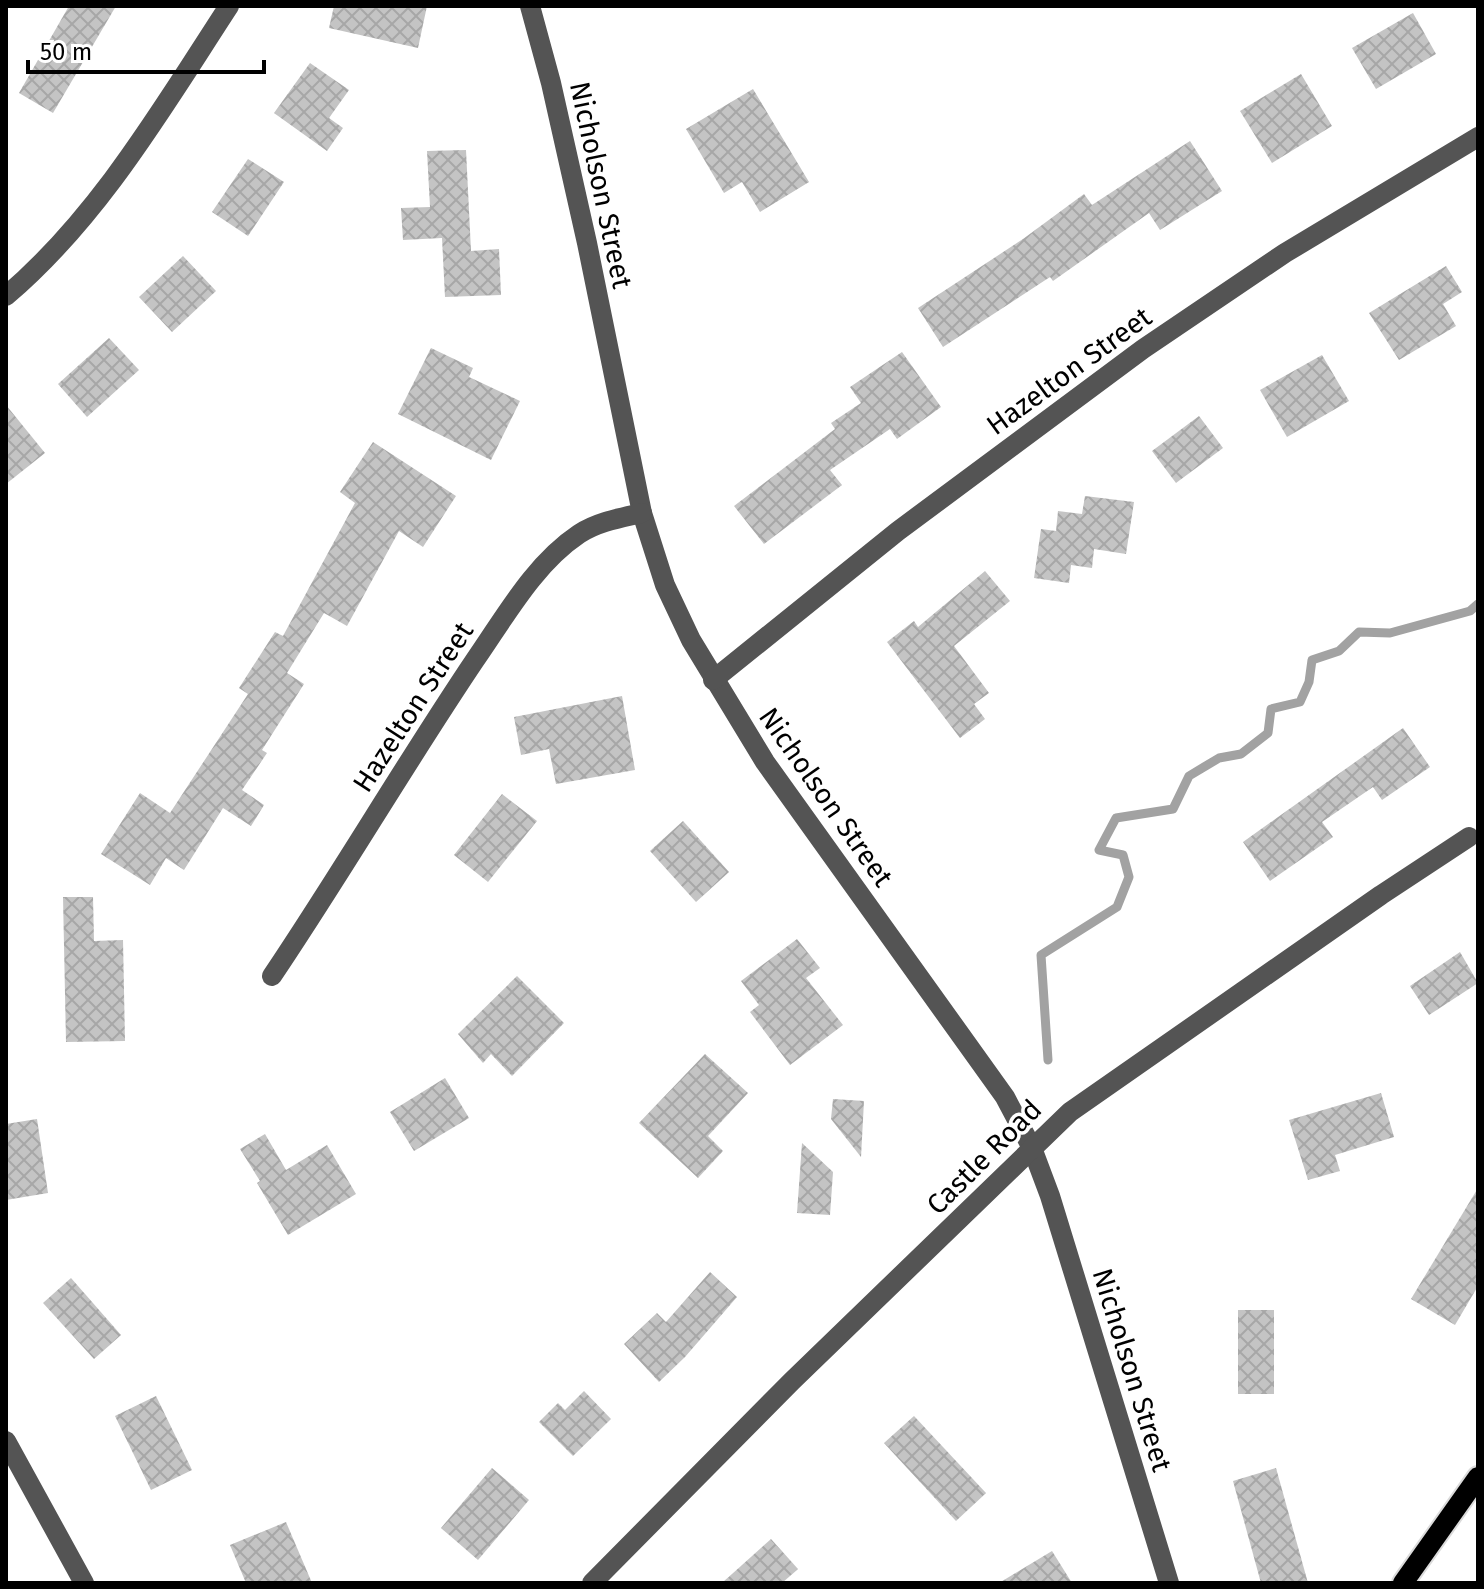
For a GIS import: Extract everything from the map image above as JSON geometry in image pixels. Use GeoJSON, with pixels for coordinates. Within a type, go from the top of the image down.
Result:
{"type":"FeatureCollection","features":[{"type":"Feature","properties":{"kind":"main road"},"geometry":{"type":"LineString","coordinates":[[1403,1583],[1478,1477]]}},
{"type":"Feature","properties":{"kind":"street"},"geometry":{"type":"LineString","coordinates":[[6,296],[79,223],[158,116],[229,6]]}},
{"type":"Feature","properties":{"kind":"street","name":"Nicholson Street"},"geometry":{"type":"LineString","coordinates":[[530,6],[551,83],[587,243],[642,513],[665,585],[713,680],[765,762],[1005,1097],[1032,1148],[1050,1196],[1169,1583]]}},
{"type":"Feature","properties":{"kind":"street","name":"Hazelton Street"},"geometry":{"type":"LineString","coordinates":[[713,680],[898,531],[1143,349],[1285,253],[1478,137]]}},
{"type":"Feature","properties":{"kind":"street","name":"Hazelton Street"},"geometry":{"type":"LineString","coordinates":[[272,976],[459,684],[516,601],[549,560],[579,534],[608,521],[642,513]]}},
{"type":"Feature","properties":{"kind":"street","name":"Castle Road"},"geometry":{"type":"LineString","coordinates":[[592,1583],[792,1381],[1070,1112],[1469,837]]}},
{"type":"Feature","properties":{"kind":"street"},"geometry":{"type":"LineString","coordinates":[[6,1441],[84,1583]]}},
{"type":"Feature","properties":{"kind":"building"},"geometry":{"type":"Polygon","coordinates":[[[69,6],[116,6],[53,113],[19,93],[69,6]]]}},
{"type":"Feature","properties":{"kind":"building"},"geometry":{"type":"Polygon","coordinates":[[[334,6],[427,6],[418,48],[329,28],[334,6]]]}},
{"type":"Feature","properties":{"kind":"building"},"geometry":{"type":"Polygon","coordinates":[[[1413,13],[1436,54],[1376,89],[1352,48],[1413,13]]]}},
{"type":"Feature","properties":{"kind":"building"},"geometry":{"type":"Polygon","coordinates":[[[310,63],[349,90],[329,118],[343,128],[327,151],[274,113],[310,63]]]}},
{"type":"Feature","properties":{"kind":"building"},"geometry":{"type":"Polygon","coordinates":[[[1301,74],[1332,126],[1272,163],[1240,111],[1301,74]]]}},
{"type":"Feature","properties":{"kind":"building"},"geometry":{"type":"Polygon","coordinates":[[[753,89],[809,182],[760,212],[742,182],[724,193],[686,129],[753,89]]]}},
{"type":"Feature","properties":{"kind":"building"},"geometry":{"type":"Polygon","coordinates":[[[1190,141],[1222,191],[1160,230],[1149,213],[1053,281],[1050,277],[943,347],[918,308],[1023,239],[1084,194],[1092,205],[1190,141]]]}},
{"type":"Feature","properties":{"kind":"building"},"geometry":{"type":"Polygon","coordinates":[[[466,150],[471,251],[499,249],[501,295],[445,297],[442,238],[403,240],[401,208],[430,207],[427,151],[466,150]]]}},
{"type":"Feature","properties":{"kind":"building"},"geometry":{"type":"Polygon","coordinates":[[[248,159],[284,182],[248,236],[212,212],[248,159]]]}},
{"type":"Feature","properties":{"kind":"building"},"geometry":{"type":"Polygon","coordinates":[[[183,256],[216,291],[172,332],[139,297],[183,256]]]}},
{"type":"Feature","properties":{"kind":"building"},"geometry":{"type":"Polygon","coordinates":[[[1446,266],[1462,292],[1443,304],[1456,326],[1399,360],[1369,313],[1446,266]]]}},
{"type":"Feature","properties":{"kind":"building"},"geometry":{"type":"Polygon","coordinates":[[[109,338],[139,370],[87,417],[58,384],[109,338]]]}},
{"type":"Feature","properties":{"kind":"building"},"geometry":{"type":"Polygon","coordinates":[[[431,348],[473,368],[469,377],[520,401],[491,460],[398,414],[431,348]]]}},
{"type":"Feature","properties":{"kind":"building"},"geometry":{"type":"Polygon","coordinates":[[[902,352],[941,407],[897,439],[890,429],[830,470],[842,485],[764,544],[734,506],[835,429],[831,423],[861,403],[850,387],[902,352]]]}},
{"type":"Feature","properties":{"kind":"building"},"geometry":{"type":"Polygon","coordinates":[[[1322,355],[1349,401],[1287,437],[1260,390],[1322,355]]]}},
{"type":"Feature","properties":{"kind":"building"},"geometry":{"type":"Polygon","coordinates":[[[6,405],[45,453],[6,484],[6,405]]]}},
{"type":"Feature","properties":{"kind":"building"},"geometry":{"type":"Polygon","coordinates":[[[1199,416],[1223,448],[1176,483],[1152,451],[1199,416]]]}},
{"type":"Feature","properties":{"kind":"building"},"geometry":{"type":"Polygon","coordinates":[[[373,442],[456,496],[423,547],[399,531],[347,626],[324,613],[287,673],[304,684],[262,750],[267,753],[242,790],[264,805],[251,826],[223,808],[184,870],[166,858],[150,885],[101,854],[140,793],[170,813],[248,694],[239,688],[275,632],[283,636],[355,503],[340,492],[373,442]]]}},
{"type":"Feature","properties":{"kind":"building"},"geometry":{"type":"Polygon","coordinates":[[[1085,496],[1134,502],[1126,554],[1094,549],[1092,568],[1071,565],[1069,583],[1034,578],[1041,529],[1056,531],[1058,511],[1082,514],[1085,496]]]}},
{"type":"Feature","properties":{"kind":"building"},"geometry":{"type":"Polygon","coordinates":[[[985,571],[1010,601],[954,646],[989,693],[974,704],[985,719],[960,738],[887,642],[914,621],[918,627],[985,571]]]}},
{"type":"Feature","properties":{"kind":"building"},"geometry":{"type":"Polygon","coordinates":[[[622,696],[635,770],[556,784],[549,749],[521,755],[514,717],[622,696]]]}},
{"type":"Feature","properties":{"kind":"building"},"geometry":{"type":"Polygon","coordinates":[[[1403,728],[1430,767],[1382,800],[1373,787],[1322,822],[1333,837],[1270,881],[1243,842],[1403,728]]]}},
{"type":"Feature","properties":{"kind":"building"},"geometry":{"type":"Polygon","coordinates":[[[502,794],[537,821],[488,882],[454,855],[502,794]]]}},
{"type":"Feature","properties":{"kind":"building"},"geometry":{"type":"Polygon","coordinates":[[[683,821],[729,872],[696,902],[650,851],[683,821]]]}},
{"type":"Feature","properties":{"kind":"building"},"geometry":{"type":"Polygon","coordinates":[[[63,897],[93,897],[94,941],[123,940],[125,1041],[66,1042],[63,897]]]}},
{"type":"Feature","properties":{"kind":"building"},"geometry":{"type":"Polygon","coordinates":[[[797,939],[820,968],[806,978],[843,1025],[790,1065],[750,1012],[759,1005],[741,981],[797,939]]]}},
{"type":"Feature","properties":{"kind":"building"},"geometry":{"type":"Polygon","coordinates":[[[1460,952],[1478,983],[1429,1015],[1410,986],[1460,952]]]}},
{"type":"Feature","properties":{"kind":"building"},"geometry":{"type":"Polygon","coordinates":[[[517,976],[564,1023],[512,1076],[491,1054],[483,1063],[458,1034],[517,976]]]}},
{"type":"Feature","properties":{"kind":"building"},"geometry":{"type":"Polygon","coordinates":[[[705,1054],[748,1093],[708,1136],[723,1151],[698,1178],[639,1123],[705,1054]]]}},
{"type":"Feature","properties":{"kind":"building"},"geometry":{"type":"Polygon","coordinates":[[[445,1078],[469,1118],[414,1151],[390,1112],[445,1078]]]}},
{"type":"Feature","properties":{"kind":"building"},"geometry":{"type":"Polygon","coordinates":[[[1381,1093],[1394,1137],[1335,1155],[1340,1171],[1308,1180],[1289,1120],[1381,1093]]]}},
{"type":"Feature","properties":{"kind":"building"},"geometry":{"type":"Polygon","coordinates":[[[833,1099],[864,1101],[861,1157],[831,1119],[833,1099]]]}},
{"type":"Feature","properties":{"kind":"building"},"geometry":{"type":"Polygon","coordinates":[[[37,1119],[48,1193],[6,1200],[6,1124],[37,1119]]]}},
{"type":"Feature","properties":{"kind":"building"},"geometry":{"type":"Polygon","coordinates":[[[265,1134],[286,1170],[327,1145],[356,1194],[288,1235],[240,1149],[265,1134]]]}},
{"type":"Feature","properties":{"kind":"building"},"geometry":{"type":"Polygon","coordinates":[[[802,1143],[833,1172],[830,1215],[797,1213],[802,1143]]]}},
{"type":"Feature","properties":{"kind":"building"},"geometry":{"type":"Polygon","coordinates":[[[1478,1188],[1478,1286],[1455,1325],[1411,1299],[1478,1188]]]}},
{"type":"Feature","properties":{"kind":"building"},"geometry":{"type":"Polygon","coordinates":[[[710,1272],[737,1297],[659,1382],[624,1344],[657,1313],[666,1322],[710,1272]]]}},
{"type":"Feature","properties":{"kind":"building"},"geometry":{"type":"Polygon","coordinates":[[[71,1278],[121,1335],[94,1359],[43,1303],[71,1278]]]}},
{"type":"Feature","properties":{"kind":"building"},"geometry":{"type":"Polygon","coordinates":[[[1238,1310],[1274,1310],[1274,1394],[1238,1394],[1238,1310]]]}},
{"type":"Feature","properties":{"kind":"building"},"geometry":{"type":"Polygon","coordinates":[[[584,1391],[611,1419],[573,1456],[539,1422],[558,1403],[565,1410],[584,1391]]]}},
{"type":"Feature","properties":{"kind":"building"},"geometry":{"type":"Polygon","coordinates":[[[156,1396],[192,1470],[151,1490],[115,1416],[156,1396]]]}},
{"type":"Feature","properties":{"kind":"building"},"geometry":{"type":"Polygon","coordinates":[[[914,1416],[986,1493],[956,1521],[884,1443],[914,1416]]]}},
{"type":"Feature","properties":{"kind":"building"},"geometry":{"type":"Polygon","coordinates":[[[492,1468],[529,1500],[478,1560],[441,1528],[492,1468]]]}},
{"type":"Feature","properties":{"kind":"building"},"geometry":{"type":"Polygon","coordinates":[[[1276,1468],[1308,1583],[1261,1583],[1233,1481],[1276,1468]]]}},
{"type":"Feature","properties":{"kind":"building"},"geometry":{"type":"Polygon","coordinates":[[[286,1522],[312,1583],[246,1583],[230,1545],[286,1522]]]}},
{"type":"Feature","properties":{"kind":"building"},"geometry":{"type":"Polygon","coordinates":[[[771,1539],[798,1569],[782,1583],[722,1583],[771,1539]]]}},
{"type":"Feature","properties":{"kind":"building"},"geometry":{"type":"Polygon","coordinates":[[[1052,1551],[1072,1583],[999,1583],[1052,1551]]]}},
{"type":"Feature","properties":{"kind":"waterway"},"geometry":{"type":"LineString","coordinates":[[1048,1060],[1041,955],[1117,907],[1129,877],[1123,855],[1099,850],[1116,818],[1173,809],[1189,776],[1219,758],[1241,754],[1268,733],[1271,709],[1300,702],[1309,682],[1312,660],[1339,651],[1359,632],[1390,633],[1470,611],[1478,604]]}}]}
